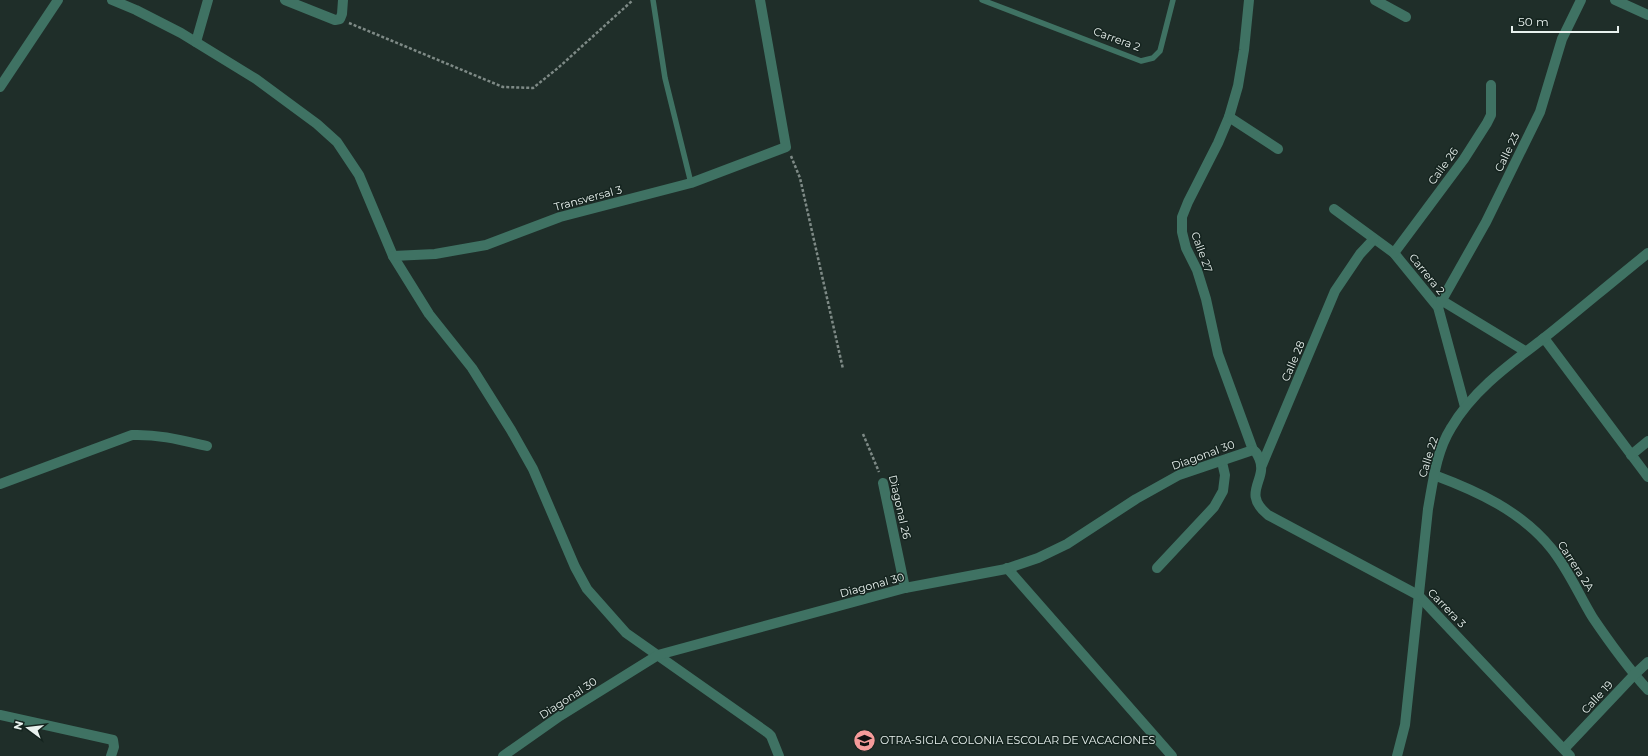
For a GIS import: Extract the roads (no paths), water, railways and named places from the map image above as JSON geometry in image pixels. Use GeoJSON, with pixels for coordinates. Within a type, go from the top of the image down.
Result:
{"type":"FeatureCollection","features":[{"type":"Feature","properties":{"kind":"street"},"geometry":{"type":"LineString","coordinates":[[0,87],[58,0]]}},
{"type":"Feature","properties":{"kind":"street"},"geometry":{"type":"LineString","coordinates":[[112,0],[136,10],[196,42],[256,79],[317,124],[338,142],[359,175],[393,256],[430,314],[472,368],[512,430],[533,469],[575,567],[587,590],[626,633],[768,733],[771,736],[779,756]]}},
{"type":"Feature","properties":{"kind":"street"},"geometry":{"type":"LineString","coordinates":[[196,42],[208,0]]}},
{"type":"Feature","properties":{"kind":"street"},"geometry":{"type":"LineString","coordinates":[[285,0],[335,20],[340,19],[343,0]]}},
{"type":"Feature","properties":{"kind":"street","name":"Transversal 3"},"geometry":{"type":"LineString","coordinates":[[393,256],[435,254],[486,245],[560,217],[691,183],[786,147],[760,0]]}},
{"type":"Feature","properties":{"kind":"street","name":"Calle 27"},"geometry":{"type":"LineString","coordinates":[[1249,0],[1244,50],[1238,86],[1229,117],[1218,143],[1182,217],[1182,232],[1186,248],[1197,270],[1206,300],[1218,354],[1253,450],[1256,452],[1262,465]]}},
{"type":"Feature","properties":{"kind":"street"},"geometry":{"type":"LineString","coordinates":[[1375,0],[1406,17]]}},
{"type":"Feature","properties":{"kind":"street","name":"Calle 23"},"geometry":{"type":"LineString","coordinates":[[1440,303],[1486,222],[1540,112],[1562,39],[1581,0]]}},
{"type":"Feature","properties":{"kind":"street"},"geometry":{"type":"LineString","coordinates":[[1615,0],[1648,15]]}},
{"type":"Feature","properties":{"kind":"street","name":"Calle 26"},"geometry":{"type":"LineString","coordinates":[[1394,252],[1464,159],[1487,123],[1491,115],[1491,86]]}},
{"type":"Feature","properties":{"kind":"street"},"geometry":{"type":"LineString","coordinates":[[1229,117],[1278,150]]}},
{"type":"Feature","properties":{"kind":"street","name":"Carrera 2"},"geometry":{"type":"LineString","coordinates":[[1334,209],[1394,252],[1440,303],[1465,407]]}},
{"type":"Feature","properties":{"kind":"street","name":"Calle 28"},"geometry":{"type":"LineString","coordinates":[[1257,502],[1255,494],[1262,465],[1335,291],[1360,254],[1374,239]]}},
{"type":"Feature","properties":{"kind":"street","name":"Calle 22"},"geometry":{"type":"LineString","coordinates":[[1397,756],[1405,724],[1428,509],[1440,452],[1450,429],[1475,395],[1526,351],[1648,253]]}},
{"type":"Feature","properties":{"kind":"street"},"geometry":{"type":"LineString","coordinates":[[1440,303],[1526,351]]}},
{"type":"Feature","properties":{"kind":"street"},"geometry":{"type":"LineString","coordinates":[[1544,338],[1630,456],[1648,477]]}},
{"type":"Feature","properties":{"kind":"street"},"geometry":{"type":"LineString","coordinates":[[0,484],[132,435],[148,434],[166,436],[207,446]]}},
{"type":"Feature","properties":{"kind":"street"},"geometry":{"type":"LineString","coordinates":[[1630,456],[1648,441]]}},
{"type":"Feature","properties":{"kind":"street","name":"Diagonal 30"},"geometry":{"type":"LineString","coordinates":[[503,756],[560,716],[658,655],[905,588],[1007,568],[1038,558],[1067,544],[1136,499],[1178,475],[1222,462],[1253,450]]}},
{"type":"Feature","properties":{"kind":"street"},"geometry":{"type":"LineString","coordinates":[[1157,568],[1214,507],[1223,491],[1225,475],[1222,462]]}},
{"type":"Feature","properties":{"kind":"street","name":"Carrera 2A"},"geometry":{"type":"LineString","coordinates":[[1434,475],[1467,487],[1500,504],[1530,528],[1551,548],[1566,570],[1593,617],[1634,675],[1648,690]]}},
{"type":"Feature","properties":{"kind":"street","name":"Diagonal 26"},"geometry":{"type":"LineString","coordinates":[[884,483],[905,588]]}},
{"type":"Feature","properties":{"kind":"street","name":"Carrera 3"},"geometry":{"type":"LineString","coordinates":[[1257,502],[1268,515],[1418,595],[1567,752]]}},
{"type":"Feature","properties":{"kind":"street"},"geometry":{"type":"LineString","coordinates":[[1007,568],[1172,756]]}},
{"type":"Feature","properties":{"kind":"street","name":"Calle 19"},"geometry":{"type":"LineString","coordinates":[[1567,752],[1634,675],[1648,662]]}},
{"type":"Feature","properties":{"kind":"street"},"geometry":{"type":"LineString","coordinates":[[0,715],[113,740],[114,747],[111,756]]}},
{"type":"Feature","properties":{"kind":"lane"},"geometry":{"type":"LineString","coordinates":[[654,0],[665,78],[691,183]]}},
{"type":"Feature","properties":{"kind":"lane","name":"Carrera 2"},"geometry":{"type":"LineString","coordinates":[[982,0],[1141,61],[1153,58],[1160,51],[1173,0]]}},
{"type":"Feature","properties":{"kind":"place","name":"OTRA-SIGLA COLONIA ESCOLAR DE VACACIONES"},"geometry":{"type":"Point","coordinates":[865,740]}}]}
